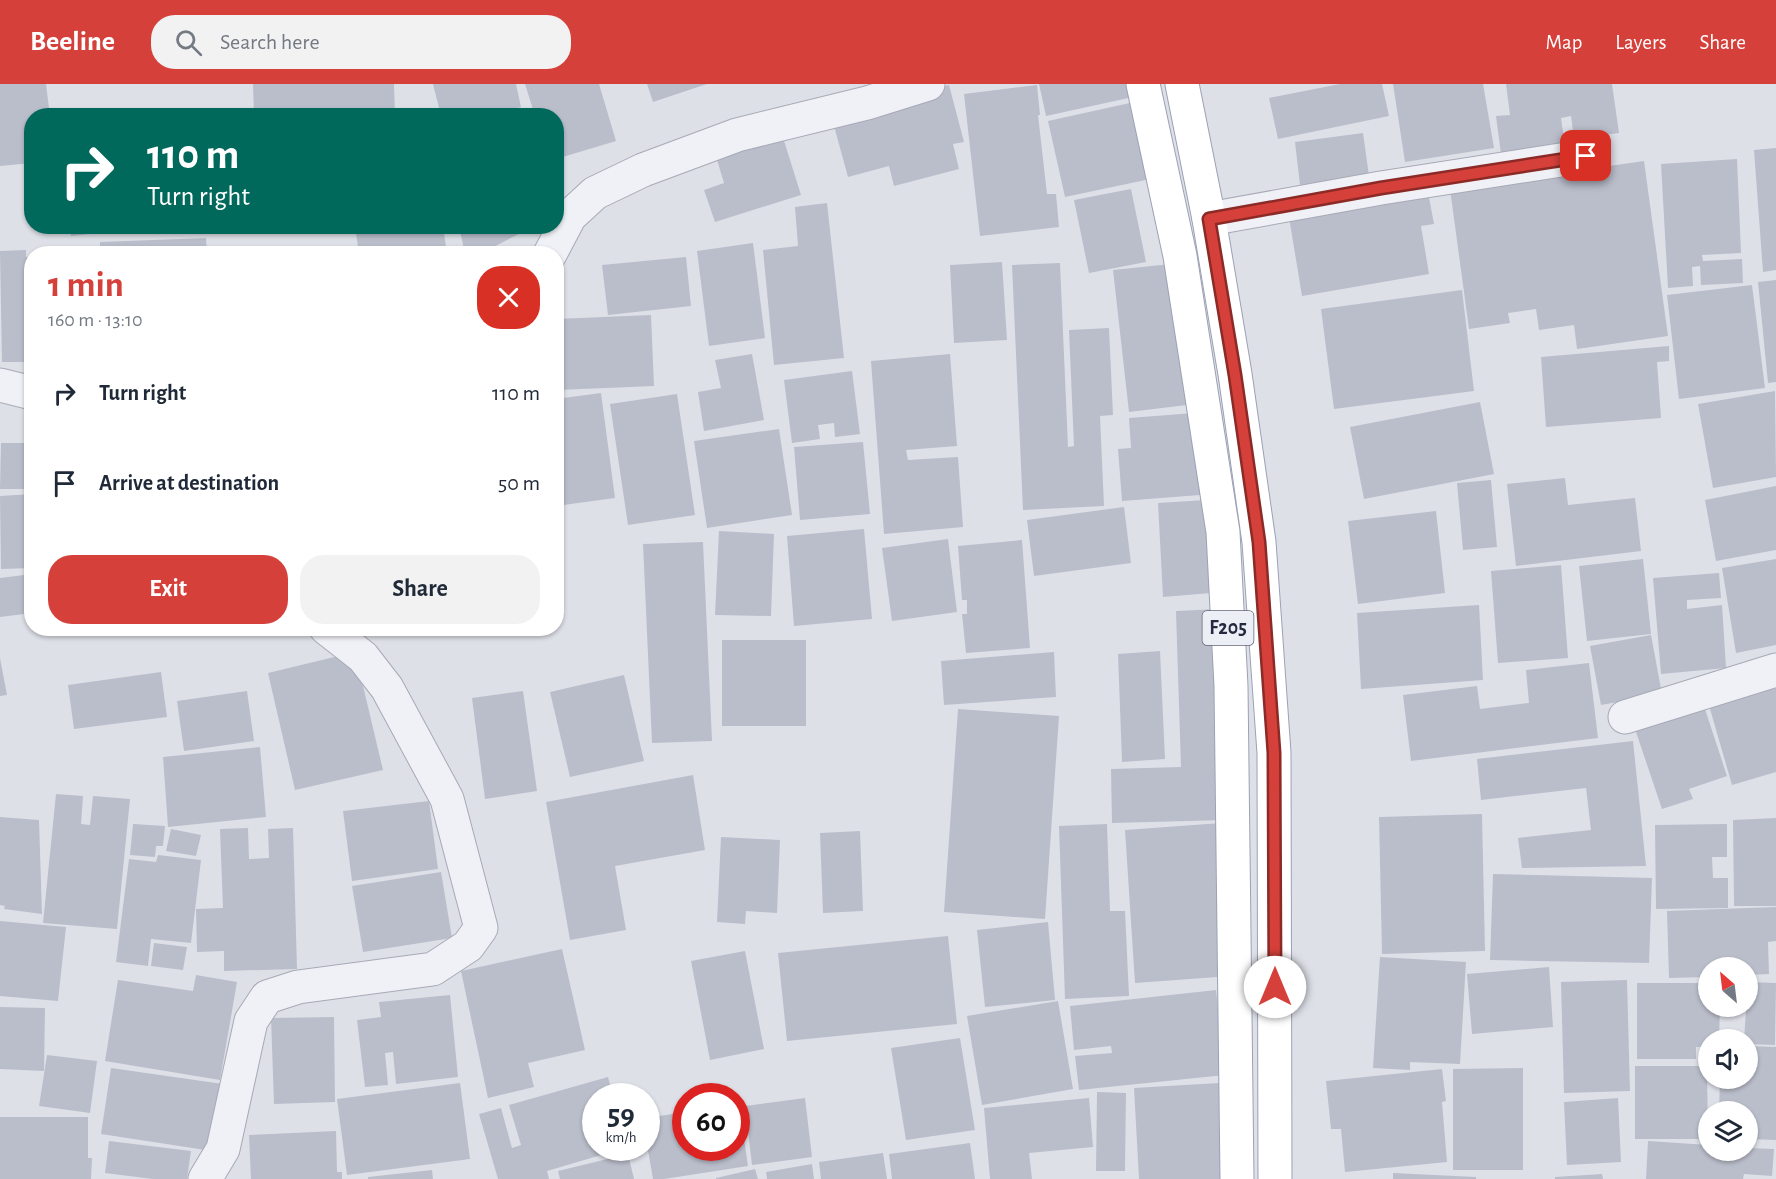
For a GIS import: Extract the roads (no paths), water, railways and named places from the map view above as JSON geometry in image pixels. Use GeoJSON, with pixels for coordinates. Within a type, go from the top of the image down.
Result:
{"type":"FeatureCollection","features":[{"type":"Feature","properties":{"kind":"main road","name":"F205"},"geometry":{"type":"LineString","coordinates":[[1143,84],[1180,256],[1222,532],[1231,686],[1237,1179]]}},
{"type":"Feature","properties":{"kind":"main road","name":"F205"},"geometry":{"type":"LineString","coordinates":[[1182,84],[1209,219],[1235,375],[1259,542],[1273,742],[1275,1179]]}},
{"type":"Feature","properties":{"kind":"street"},"geometry":{"type":"LineString","coordinates":[[564,227],[570,216],[595,193],[643,170],[736,135],[867,103],[928,84]]}},
{"type":"Feature","properties":{"kind":"street"},"geometry":{"type":"LineString","coordinates":[[1209,219],[1381,188],[1586,156]]}},
{"type":"Feature","properties":{"kind":"street"},"geometry":{"type":"LineString","coordinates":[[0,385],[24,391]]}},
{"type":"Feature","properties":{"kind":"street"},"geometry":{"type":"LineString","coordinates":[[205,1179],[223,1149],[251,1021],[267,997],[298,987],[432,969],[468,946],[481,928],[447,799],[387,688],[363,657],[336,636]]}},
{"type":"Feature","properties":{"kind":"street"},"geometry":{"type":"LineString","coordinates":[[1625,717],[1776,670]]}}]}
